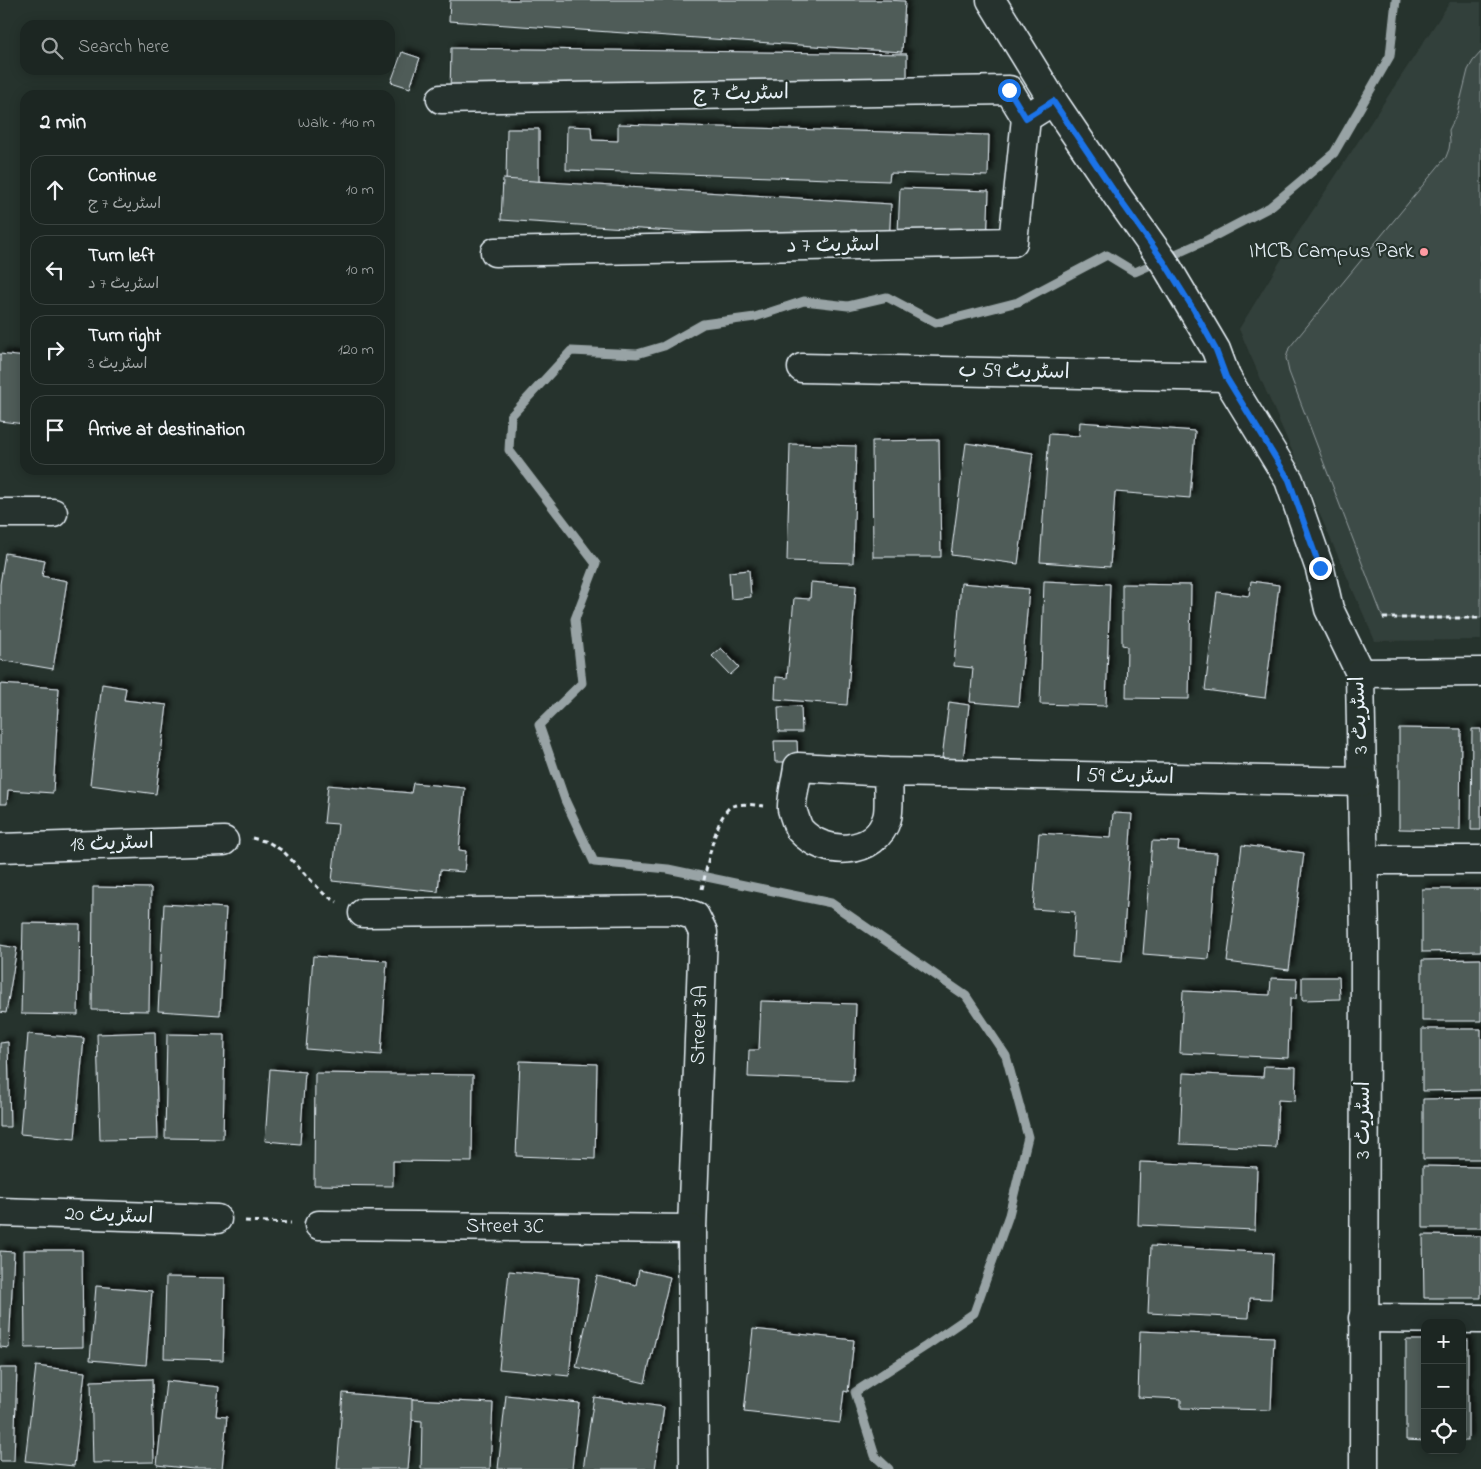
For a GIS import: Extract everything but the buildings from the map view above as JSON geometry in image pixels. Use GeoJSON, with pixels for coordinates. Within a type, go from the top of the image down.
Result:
{"type":"FeatureCollection","features":[{"type":"Feature","properties":{"kind":"street","name":"اسٹریٹ 3"},"geometry":{"type":"LineString","coordinates":[[991,0],[1053,101],[1164,262],[1216,350],[1226,377],[1289,480],[1320,568],[1329,608],[1360,673],[1364,860],[1364,1469]]}},
{"type":"Feature","properties":{"kind":"street","name":"اسٹریٹ 7 ج"},"geometry":{"type":"LineString","coordinates":[[441,99],[1009,90],[1026,118]]}},
{"type":"Feature","properties":{"kind":"street"},"geometry":{"type":"LineString","coordinates":[[1026,118],[1053,101]]}},
{"type":"Feature","properties":{"kind":"street","name":"اسٹریٹ 7 د"},"geometry":{"type":"LineString","coordinates":[[495,252],[1013,242],[1026,118]]}},
{"type":"Feature","properties":{"kind":"street","name":"اسٹریٹ 59 ب"},"geometry":{"type":"LineString","coordinates":[[802,368],[1226,377]]}},
{"type":"Feature","properties":{"kind":"street"},"geometry":{"type":"LineString","coordinates":[[0,513],[53,512]]}},
{"type":"Feature","properties":{"kind":"street"},"geometry":{"type":"LineString","coordinates":[[1360,673],[1481,672]]}},
{"type":"Feature","properties":{"kind":"street","name":"اسٹریٹ 59 ا"},"geometry":{"type":"LineString","coordinates":[[888,772],[888,817],[879,835],[860,847],[838,850],[817,844],[799,829],[792,807],[798,768],[888,772],[1363,782]]}},
{"type":"Feature","properties":{"kind":"street","name":"اسٹریٹ 18"},"geometry":{"type":"LineString","coordinates":[[0,848],[224,841]]}},
{"type":"Feature","properties":{"kind":"street"},"geometry":{"type":"LineString","coordinates":[[1364,860],[1481,860]]}},
{"type":"Feature","properties":{"kind":"street"},"geometry":{"type":"LineString","coordinates":[[363,913],[677,910],[695,916]]}},
{"type":"Feature","properties":{"kind":"street","name":"Street 3A"},"geometry":{"type":"LineString","coordinates":[[694,1469],[692,1229],[703,932],[695,916]]}},
{"type":"Feature","properties":{"kind":"street","name":"اسٹریٹ 20"},"geometry":{"type":"LineString","coordinates":[[0,1212],[217,1219]]}},
{"type":"Feature","properties":{"kind":"street","name":"Street 3C"},"geometry":{"type":"LineString","coordinates":[[319,1225],[692,1229]]}},
{"type":"Feature","properties":{"kind":"street"},"geometry":{"type":"LineString","coordinates":[[1363,1318],[1481,1319]]}},
{"type":"Feature","properties":{"kind":"path"},"geometry":{"type":"LineString","coordinates":[[1383,618],[1481,618]]}},
{"type":"Feature","properties":{"kind":"path"},"geometry":{"type":"LineString","coordinates":[[695,916],[715,836],[720,822],[730,808],[740,805],[792,807]]}},
{"type":"Feature","properties":{"kind":"path"},"geometry":{"type":"LineString","coordinates":[[224,841],[247,837],[268,842],[283,851],[295,862],[307,878],[324,894],[340,904],[363,913]]}},
{"type":"Feature","properties":{"kind":"path"},"geometry":{"type":"LineString","coordinates":[[217,1219],[319,1225]]}},
{"type":"Feature","properties":{"kind":"shaded area","name":"IMCB Campus Park"},"geometry":{"type":"Polygon","coordinates":[[[1450,2],[1481,2],[1481,640],[1375,641],[1239,329],[1294,239],[1450,2]]]}},
{"type":"Feature","properties":{"kind":"shaded area","name":"IMCB Campus Park"},"geometry":{"type":"Polygon","coordinates":[[[1481,52],[1481,618],[1383,618],[1289,372],[1286,358],[1289,348],[1446,157],[1450,142],[1449,130],[1457,114],[1468,70],[1481,52]]]}},
{"type":"Feature","properties":{"kind":"waterway"},"geometry":{"type":"LineString","coordinates":[[889,1469],[875,1456],[855,1392],[974,1313],[1009,1215],[1028,1137],[1006,1056],[966,996],[831,903],[668,869],[594,862],[565,800],[539,725],[582,683],[575,619],[596,564],[509,450],[511,416],[571,351],[637,354],[664,346],[703,324],[755,317],[804,301],[848,306],[887,297],[936,323],[1018,302],[1107,255],[1135,272],[1207,240],[1270,207],[1334,153],[1390,56],[1396,0]]}},
{"type":"Feature","properties":{"kind":"place","name":"IMCB Campus Park"},"geometry":{"type":"Point","coordinates":[1424,252]}},
{"type":"Feature","properties":{"kind":"route"},"geometry":{"type":"LineString","coordinates":[[1009,90],[1026,118],[1053,101],[1164,262],[1216,350],[1226,377],[1289,480],[1320,568]]}}]}
